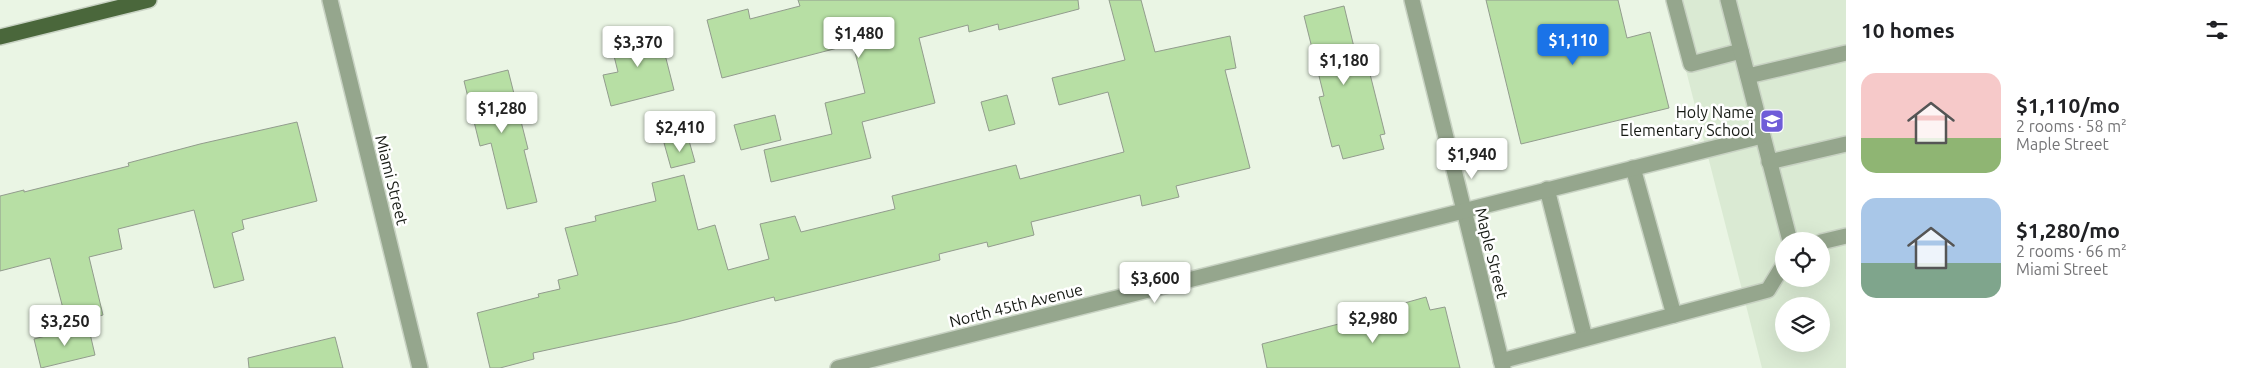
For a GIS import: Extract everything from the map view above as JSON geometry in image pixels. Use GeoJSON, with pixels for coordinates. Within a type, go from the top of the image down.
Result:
{"type":"FeatureCollection","features":[{"type":"Feature","properties":{"kind":"main road"},"geometry":{"type":"LineString","coordinates":[[0,37],[149,0]]}},
{"type":"Feature","properties":{"kind":"street","name":"Miami Street"},"geometry":{"type":"LineString","coordinates":[[330,0],[420,368]]}},
{"type":"Feature","properties":{"kind":"street","name":"Maple Street"},"geometry":{"type":"LineString","coordinates":[[1412,0],[1502,364]]}},
{"type":"Feature","properties":{"kind":"street"},"geometry":{"type":"LineString","coordinates":[[1674,0],[1691,64],[1742,51]]}},
{"type":"Feature","properties":{"kind":"street"},"geometry":{"type":"LineString","coordinates":[[1728,0],[1788,232]]}},
{"type":"Feature","properties":{"kind":"street"},"geometry":{"type":"LineString","coordinates":[[1748,76],[1846,52]]}},
{"type":"Feature","properties":{"kind":"street","name":"North 45th Avenue"},"geometry":{"type":"LineString","coordinates":[[838,368],[1762,136]]}},
{"type":"Feature","properties":{"kind":"street"},"geometry":{"type":"LineString","coordinates":[[1769,162],[1846,144]]}},
{"type":"Feature","properties":{"kind":"street"},"geometry":{"type":"LineString","coordinates":[[1634,168],[1674,315]]}},
{"type":"Feature","properties":{"kind":"street"},"geometry":{"type":"LineString","coordinates":[[1547,189],[1585,338]]}},
{"type":"Feature","properties":{"kind":"street"},"geometry":{"type":"LineString","coordinates":[[1830,240],[1846,236]]}},
{"type":"Feature","properties":{"kind":"street"},"geometry":{"type":"LineString","coordinates":[[1502,364],[1585,338],[1768,290],[1775,279]]}},
{"type":"Feature","properties":{"kind":"shaded area","name":"Holy Name Elementary School"},"geometry":{"type":"Polygon","coordinates":[[[1668,0],[1846,0],[1846,368],[1762,368],[1668,0]]]}},
{"type":"Feature","properties":{"kind":"building"},"geometry":{"type":"Polygon","coordinates":[[[798,0],[1078,0],[1079,9],[999,30],[998,24],[969,32],[968,25],[919,38],[935,103],[862,122],[871,158],[771,182],[764,150],[832,134],[825,103],[865,93],[853,44],[722,78],[707,20],[748,9],[750,19],[800,6],[798,0]]]}},
{"type":"Feature","properties":{"kind":"building"},"geometry":{"type":"Polygon","coordinates":[[[1109,0],[1141,0],[1155,52],[1230,36],[1236,68],[1225,70],[1250,168],[1176,186],[1179,197],[1142,206],[1140,195],[1031,222],[1034,235],[988,247],[987,242],[939,254],[940,260],[775,301],[774,297],[677,322],[533,353],[534,359],[500,368],[490,368],[477,313],[539,297],[538,294],[560,289],[558,280],[578,275],[565,228],[596,221],[595,216],[656,201],[652,183],[684,175],[698,230],[715,225],[728,270],[769,259],[760,224],[795,216],[801,232],[895,209],[892,196],[1016,165],[1020,179],[1124,152],[1108,92],[1059,105],[1052,78],[1125,60],[1109,0]]]}},
{"type":"Feature","properties":{"kind":"building"},"geometry":{"type":"Polygon","coordinates":[[[1486,0],[1618,0],[1627,38],[1650,32],[1669,108],[1521,144],[1486,0]]]}},
{"type":"Feature","properties":{"kind":"building"},"geometry":{"type":"Polygon","coordinates":[[[1344,6],[1360,72],[1369,70],[1385,134],[1380,135],[1384,149],[1343,159],[1339,145],[1332,147],[1319,97],[1324,96],[1304,16],[1344,6]]]}},
{"type":"Feature","properties":{"kind":"building"},"geometry":{"type":"Polygon","coordinates":[[[658,27],[674,90],[611,106],[603,75],[618,72],[610,40],[658,27]]]}},
{"type":"Feature","properties":{"kind":"building"},"geometry":{"type":"Polygon","coordinates":[[[508,70],[528,149],[524,150],[537,202],[507,209],[491,143],[480,146],[464,81],[508,70]]]}},
{"type":"Feature","properties":{"kind":"building"},"geometry":{"type":"Polygon","coordinates":[[[1007,95],[1015,124],[989,131],[981,102],[1007,95]]]}},
{"type":"Feature","properties":{"kind":"building"},"geometry":{"type":"Polygon","coordinates":[[[775,115],[781,140],[741,150],[734,125],[775,115]]]}},
{"type":"Feature","properties":{"kind":"building"},"geometry":{"type":"Polygon","coordinates":[[[297,122],[317,201],[242,220],[244,229],[232,233],[244,280],[214,288],[194,210],[118,229],[122,249],[89,257],[103,315],[67,324],[50,258],[0,271],[0,196],[24,190],[24,192],[129,166],[128,163],[200,144],[297,122]]]}},
{"type":"Feature","properties":{"kind":"building"},"geometry":{"type":"Polygon","coordinates":[[[688,137],[695,162],[671,168],[664,143],[688,137]]]}},
{"type":"Feature","properties":{"kind":"building"},"geometry":{"type":"Polygon","coordinates":[[[1426,297],[1430,310],[1445,307],[1460,368],[1267,368],[1262,344],[1350,321],[1352,328],[1403,314],[1401,304],[1426,297]]]}},
{"type":"Feature","properties":{"kind":"building"},"geometry":{"type":"Polygon","coordinates":[[[88,325],[95,355],[41,368],[34,339],[88,325]]]}},
{"type":"Feature","properties":{"kind":"building"},"geometry":{"type":"Polygon","coordinates":[[[335,337],[343,368],[249,368],[248,358],[335,337]]]}},
{"type":"Feature","properties":{"kind":"place","name":"Holy Name Elementary School"},"geometry":{"type":"Point","coordinates":[1772,121]}}]}
